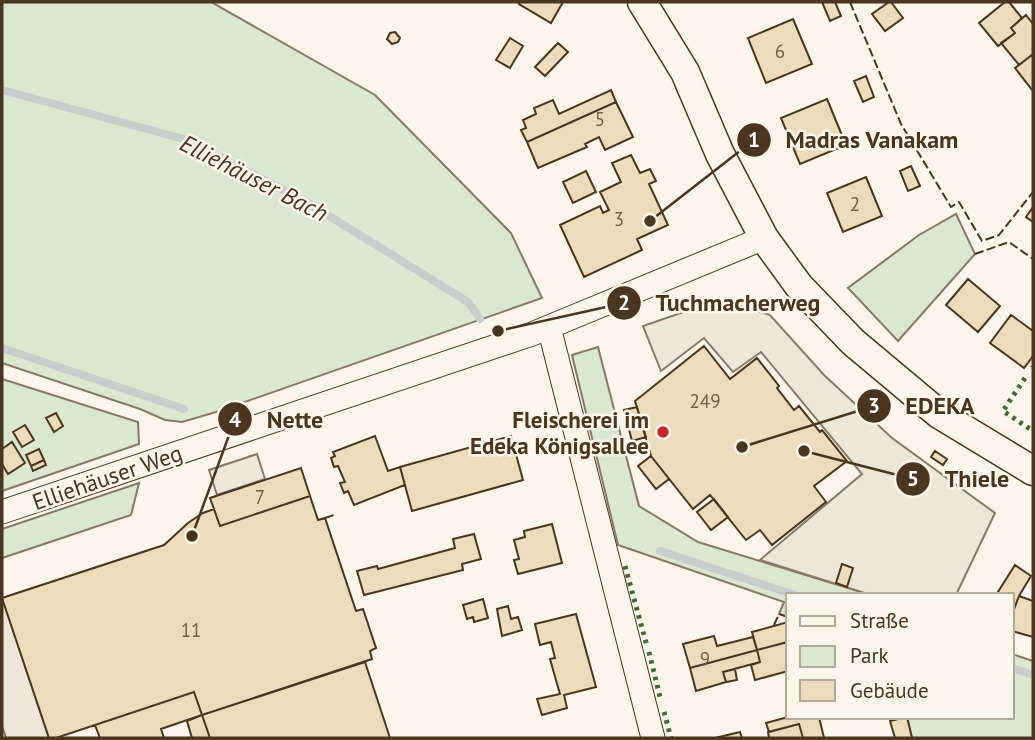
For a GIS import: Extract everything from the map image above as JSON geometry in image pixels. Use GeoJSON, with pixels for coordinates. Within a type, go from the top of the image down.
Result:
{"type":"FeatureCollection","features":[{"type":"Feature","properties":{"kind":"street"},"geometry":{"type":"LineString","coordinates":[[642,2],[685,72],[720,154],[764,238],[799,286],[853,342],[939,414],[1033,471]]}},
{"type":"Feature","properties":{"kind":"street","name":"Elliehäuser Weg"},"geometry":{"type":"LineString","coordinates":[[2,512],[549,327],[764,238]]}},
{"type":"Feature","properties":{"kind":"street"},"geometry":{"type":"LineString","coordinates":[[549,327],[653,738]]}},
{"type":"Feature","properties":{"kind":"green space"},"geometry":{"type":"Polygon","coordinates":[[[2,2],[211,2],[375,95],[511,233],[542,298],[182,422],[165,420],[140,409],[2,363],[2,2]]]}},
{"type":"Feature","properties":{"kind":"green space"},"geometry":{"type":"Polygon","coordinates":[[[956,214],[975,254],[898,341],[848,288],[919,235],[956,214]]]}},
{"type":"Feature","properties":{"kind":"green space"},"geometry":{"type":"Polygon","coordinates":[[[598,347],[639,506],[698,542],[864,593],[786,593],[786,616],[779,614],[784,602],[618,545],[572,355],[598,347]]]}},
{"type":"Feature","properties":{"kind":"green space"},"geometry":{"type":"Polygon","coordinates":[[[2,379],[138,422],[139,444],[2,491],[2,379]]]}},
{"type":"Feature","properties":{"kind":"green space"},"geometry":{"type":"Polygon","coordinates":[[[139,483],[131,515],[2,558],[2,529],[139,483]]]}},
{"type":"Feature","properties":{"kind":"green space"},"geometry":{"type":"Polygon","coordinates":[[[1014,655],[1033,661],[1033,738],[912,738],[907,719],[1014,719],[1014,655]]]}},
{"type":"Feature","properties":{"kind":"shaded area"},"geometry":{"type":"Polygon","coordinates":[[[721,299],[770,315],[824,375],[892,438],[995,513],[957,593],[865,593],[760,560],[862,474],[761,352],[733,372],[704,338],[661,371],[643,326],[721,299]]]}},
{"type":"Feature","properties":{"kind":"shaded area"},"geometry":{"type":"Polygon","coordinates":[[[257,454],[265,479],[217,495],[209,470],[257,454]]]}},
{"type":"Feature","properties":{"kind":"shaded area"},"geometry":{"type":"Polygon","coordinates":[[[2,598],[49,738],[6,738],[2,726],[2,598]]]}},
{"type":"Feature","properties":{"kind":"building"},"geometry":{"type":"Polygon","coordinates":[[[563,2],[551,23],[519,4],[563,2]]]}},
{"type":"Feature","properties":{"kind":"building"},"geometry":{"type":"Polygon","coordinates":[[[822,2],[835,2],[841,16],[830,21],[822,2]]]}},
{"type":"Feature","properties":{"kind":"building"},"geometry":{"type":"Polygon","coordinates":[[[889,2],[903,18],[885,31],[872,14],[889,2]]]}},
{"type":"Feature","properties":{"kind":"building"},"geometry":{"type":"Polygon","coordinates":[[[1005,2],[1009,2],[1022,18],[1011,28],[1015,33],[998,46],[979,23],[1005,2]]]}},
{"type":"Feature","properties":{"kind":"building"},"geometry":{"type":"Polygon","coordinates":[[[1026,15],[1033,24],[1033,54],[1019,65],[1001,43],[1015,33],[1011,28],[1026,15]]]}},
{"type":"Feature","properties":{"kind":"building"},"geometry":{"type":"Polygon","coordinates":[[[793,19],[812,64],[766,83],[748,38],[793,19]]]}},
{"type":"Feature","properties":{"kind":"building"},"geometry":{"type":"Polygon","coordinates":[[[395,32],[400,38],[392,44],[387,39],[390,33],[395,32]]]}},
{"type":"Feature","properties":{"kind":"building"},"geometry":{"type":"Polygon","coordinates":[[[510,38],[523,46],[510,68],[496,60],[510,38]]]}},
{"type":"Feature","properties":{"kind":"building"},"geometry":{"type":"Polygon","coordinates":[[[558,43],[568,52],[545,76],[535,67],[558,43]]]}},
{"type":"Feature","properties":{"kind":"building"},"geometry":{"type":"Polygon","coordinates":[[[1033,54],[1033,91],[1015,68],[1033,54]]]}},
{"type":"Feature","properties":{"kind":"building"},"geometry":{"type":"Polygon","coordinates":[[[866,76],[874,97],[863,102],[854,81],[866,76]]]}},
{"type":"Feature","properties":{"kind":"building"},"geometry":{"type":"Polygon","coordinates":[[[611,90],[616,102],[527,142],[521,130],[526,128],[523,120],[536,114],[534,108],[553,100],[559,114],[611,90]]]}},
{"type":"Feature","properties":{"kind":"building"},"geometry":{"type":"Polygon","coordinates":[[[827,99],[846,145],[800,164],[781,118],[827,99]]]}},
{"type":"Feature","properties":{"kind":"building"},"geometry":{"type":"Polygon","coordinates":[[[616,102],[633,137],[605,150],[599,137],[585,144],[587,147],[538,168],[527,142],[616,102]]]}},
{"type":"Feature","properties":{"kind":"building"},"geometry":{"type":"Polygon","coordinates":[[[631,155],[640,173],[650,169],[656,181],[649,184],[668,225],[637,239],[642,250],[584,277],[560,225],[600,206],[603,213],[609,210],[600,192],[621,182],[612,163],[631,155]]]}},
{"type":"Feature","properties":{"kind":"building"},"geometry":{"type":"Polygon","coordinates":[[[911,166],[920,186],[908,191],[900,171],[911,166]]]}},
{"type":"Feature","properties":{"kind":"building"},"geometry":{"type":"Polygon","coordinates":[[[586,171],[596,192],[573,203],[563,182],[586,171]]]}},
{"type":"Feature","properties":{"kind":"building"},"geometry":{"type":"Polygon","coordinates":[[[866,177],[882,216],[843,232],[827,193],[866,177]]]}},
{"type":"Feature","properties":{"kind":"building"},"geometry":{"type":"Polygon","coordinates":[[[1033,207],[1033,222],[1026,217],[1033,207]]]}},
{"type":"Feature","properties":{"kind":"building"},"geometry":{"type":"Polygon","coordinates":[[[968,279],[1000,306],[978,332],[946,305],[968,279]]]}},
{"type":"Feature","properties":{"kind":"building"},"geometry":{"type":"Polygon","coordinates":[[[1011,315],[1033,331],[1033,356],[1024,368],[990,343],[1011,315]]]}},
{"type":"Feature","properties":{"kind":"building"},"geometry":{"type":"Polygon","coordinates":[[[704,346],[730,379],[757,358],[794,410],[799,406],[847,461],[814,486],[826,502],[772,545],[760,530],[746,540],[710,495],[693,509],[651,456],[635,401],[704,346]]]}},
{"type":"Feature","properties":{"kind":"building"},"geometry":{"type":"Polygon","coordinates":[[[637,407],[646,437],[632,441],[624,410],[637,407]]]}},
{"type":"Feature","properties":{"kind":"building"},"geometry":{"type":"Polygon","coordinates":[[[56,413],[63,426],[54,432],[46,418],[56,413]]]}},
{"type":"Feature","properties":{"kind":"building"},"geometry":{"type":"Polygon","coordinates":[[[25,425],[34,440],[22,447],[13,432],[25,425]]]}},
{"type":"Feature","properties":{"kind":"building"},"geometry":{"type":"Polygon","coordinates":[[[375,436],[388,471],[400,467],[405,485],[354,505],[348,491],[344,493],[340,483],[345,482],[331,458],[335,456],[333,452],[375,436]]]}},
{"type":"Feature","properties":{"kind":"building"},"geometry":{"type":"Polygon","coordinates":[[[511,436],[523,480],[412,511],[400,467],[511,436]]]}},
{"type":"Feature","properties":{"kind":"building"},"geometry":{"type":"Polygon","coordinates":[[[12,442],[25,463],[8,474],[2,464],[2,449],[12,442]]]}},
{"type":"Feature","properties":{"kind":"building"},"geometry":{"type":"Polygon","coordinates":[[[39,449],[44,460],[31,466],[26,455],[39,449]]]}},
{"type":"Feature","properties":{"kind":"building"},"geometry":{"type":"Polygon","coordinates":[[[935,451],[947,459],[943,465],[931,457],[935,451]]]}},
{"type":"Feature","properties":{"kind":"building"},"geometry":{"type":"Polygon","coordinates":[[[651,456],[669,479],[656,489],[638,466],[651,456]]]}},
{"type":"Feature","properties":{"kind":"building"},"geometry":{"type":"Polygon","coordinates":[[[44,460],[46,465],[33,471],[31,466],[44,460]]]}},
{"type":"Feature","properties":{"kind":"building"},"geometry":{"type":"Polygon","coordinates":[[[301,468],[310,496],[220,526],[210,498],[301,468]]]}},
{"type":"Feature","properties":{"kind":"building"},"geometry":{"type":"Polygon","coordinates":[[[310,496],[318,520],[325,518],[356,611],[363,609],[376,648],[370,651],[372,659],[202,715],[194,692],[56,738],[49,738],[2,598],[164,545],[188,523],[214,509],[220,526],[310,496]]]}},
{"type":"Feature","properties":{"kind":"building"},"geometry":{"type":"Polygon","coordinates":[[[714,499],[728,517],[711,530],[697,512],[714,499]]]}},
{"type":"Feature","properties":{"kind":"building"},"geometry":{"type":"Polygon","coordinates":[[[552,524],[562,563],[518,574],[514,560],[519,559],[514,540],[525,537],[524,531],[552,524]]]}},
{"type":"Feature","properties":{"kind":"building"},"geometry":{"type":"Polygon","coordinates":[[[474,534],[481,559],[462,564],[463,570],[364,595],[357,571],[377,566],[378,569],[455,548],[453,539],[474,534]]]}},
{"type":"Feature","properties":{"kind":"building"},"geometry":{"type":"Polygon","coordinates":[[[842,564],[853,568],[847,587],[836,583],[842,564]]]}},
{"type":"Feature","properties":{"kind":"building"},"geometry":{"type":"Polygon","coordinates":[[[1015,565],[1031,576],[1014,609],[1014,593],[997,593],[1015,565]]]}},
{"type":"Feature","properties":{"kind":"building"},"geometry":{"type":"Polygon","coordinates":[[[1019,596],[1033,601],[1033,637],[1014,632],[1014,610],[1019,596]]]}},
{"type":"Feature","properties":{"kind":"building"},"geometry":{"type":"Polygon","coordinates":[[[483,599],[488,618],[474,622],[473,617],[467,619],[463,605],[483,599]]]}},
{"type":"Feature","properties":{"kind":"building"},"geometry":{"type":"Polygon","coordinates":[[[508,606],[511,619],[518,617],[522,630],[502,636],[497,609],[508,606]]]}},
{"type":"Feature","properties":{"kind":"building"},"geometry":{"type":"Polygon","coordinates":[[[576,614],[596,687],[564,695],[567,708],[542,715],[537,699],[560,694],[550,659],[555,658],[551,642],[540,645],[535,624],[576,614]]]}},
{"type":"Feature","properties":{"kind":"building"},"geometry":{"type":"Polygon","coordinates":[[[786,623],[786,643],[757,650],[752,632],[786,623]]]}},
{"type":"Feature","properties":{"kind":"building"},"geometry":{"type":"Polygon","coordinates":[[[714,636],[717,646],[753,637],[757,650],[690,668],[683,644],[714,636]]]}},
{"type":"Feature","properties":{"kind":"building"},"geometry":{"type":"Polygon","coordinates":[[[786,642],[786,672],[755,680],[751,665],[760,662],[757,650],[786,642]]]}},
{"type":"Feature","properties":{"kind":"building"},"geometry":{"type":"Polygon","coordinates":[[[757,650],[760,662],[723,672],[726,682],[696,691],[690,668],[757,650]]]}},
{"type":"Feature","properties":{"kind":"building"},"geometry":{"type":"Polygon","coordinates":[[[365,662],[390,738],[210,738],[202,715],[365,662]]]}},
{"type":"Feature","properties":{"kind":"building"},"geometry":{"type":"Polygon","coordinates":[[[735,669],[737,680],[726,682],[723,672],[735,669]]]}},
{"type":"Feature","properties":{"kind":"building"},"geometry":{"type":"Polygon","coordinates":[[[194,692],[202,715],[161,729],[164,738],[100,738],[95,725],[194,692]]]}},
{"type":"Feature","properties":{"kind":"building"},"geometry":{"type":"Polygon","coordinates":[[[202,715],[210,738],[192,738],[187,721],[202,715]]]}},
{"type":"Feature","properties":{"kind":"building"},"geometry":{"type":"Polygon","coordinates":[[[786,718],[819,719],[824,738],[803,738],[799,724],[769,732],[766,723],[786,718]]]}},
{"type":"Feature","properties":{"kind":"building"},"geometry":{"type":"Polygon","coordinates":[[[907,719],[912,738],[895,738],[890,721],[907,719]]]}},
{"type":"Feature","properties":{"kind":"building"},"geometry":{"type":"Polygon","coordinates":[[[799,724],[803,738],[769,738],[768,732],[799,724]]]}},
{"type":"Feature","properties":{"kind":"building"},"geometry":{"type":"Polygon","coordinates":[[[740,732],[742,738],[715,738],[740,732]]]}},
{"type":"Feature","properties":{"kind":"waterway","name":"Elliehäuser Bach"},"geometry":{"type":"LineString","coordinates":[[2,90],[184,139],[305,201],[468,302],[480,319]]}},
{"type":"Feature","properties":{"kind":"waterway"},"geometry":{"type":"LineString","coordinates":[[2,348],[184,409]]}},
{"type":"Feature","properties":{"kind":"waterway","name":"Elliehäuser Bach"},"geometry":{"type":"LineString","coordinates":[[660,551],[789,593]]}},
{"type":"Feature","properties":{"kind":"waterway","name":"Elliehäuser Bach"},"geometry":{"type":"LineString","coordinates":[[1014,669],[1033,675]]}},
{"type":"Feature","properties":{"kind":"hedge"},"geometry":{"type":"LineString","coordinates":[[1025,378],[1003,411],[1033,431]]}},
{"type":"Feature","properties":{"kind":"hedge"},"geometry":{"type":"LineString","coordinates":[[625,566],[647,646]]}},
{"type":"Feature","properties":{"kind":"hedge"},"geometry":{"type":"LineString","coordinates":[[649,652],[661,701]]}},
{"type":"Feature","properties":{"kind":"hedge"},"geometry":{"type":"LineString","coordinates":[[664,712],[671,738]]}},
{"type":"Feature","properties":{"kind":"fence"},"geometry":{"type":"LineString","coordinates":[[850,2],[901,124],[951,207],[959,202],[982,241],[999,235],[1033,192]]}},
{"type":"Feature","properties":{"kind":"fence"},"geometry":{"type":"LineString","coordinates":[[975,254],[1009,242],[1033,259]]}},
{"type":"Feature","properties":{"kind":"fence"},"geometry":{"type":"LineString","coordinates":[[325,518],[334,515]]}},
{"type":"Feature","properties":{"kind":"fence"},"geometry":{"type":"LineString","coordinates":[[774,625],[779,614],[786,616]]}},
{"type":"Feature","properties":{"kind":"place","name":"Madras Vanakam"},"geometry":{"type":"Point","coordinates":[650,221]}},
{"type":"Feature","properties":{"kind":"place","name":"Tuchmacherweg"},"geometry":{"type":"Point","coordinates":[498,331]}},
{"type":"Feature","properties":{"kind":"place","name":"Fleischerei im Edeka Königsallee"},"geometry":{"type":"Point","coordinates":[663,432]}},
{"type":"Feature","properties":{"kind":"place","name":"EDEKA"},"geometry":{"type":"Point","coordinates":[742,447]}},
{"type":"Feature","properties":{"kind":"place","name":"Thiele"},"geometry":{"type":"Point","coordinates":[804,451]}},
{"type":"Feature","properties":{"kind":"place","name":"Nette"},"geometry":{"type":"Point","coordinates":[192,536]}}]}
